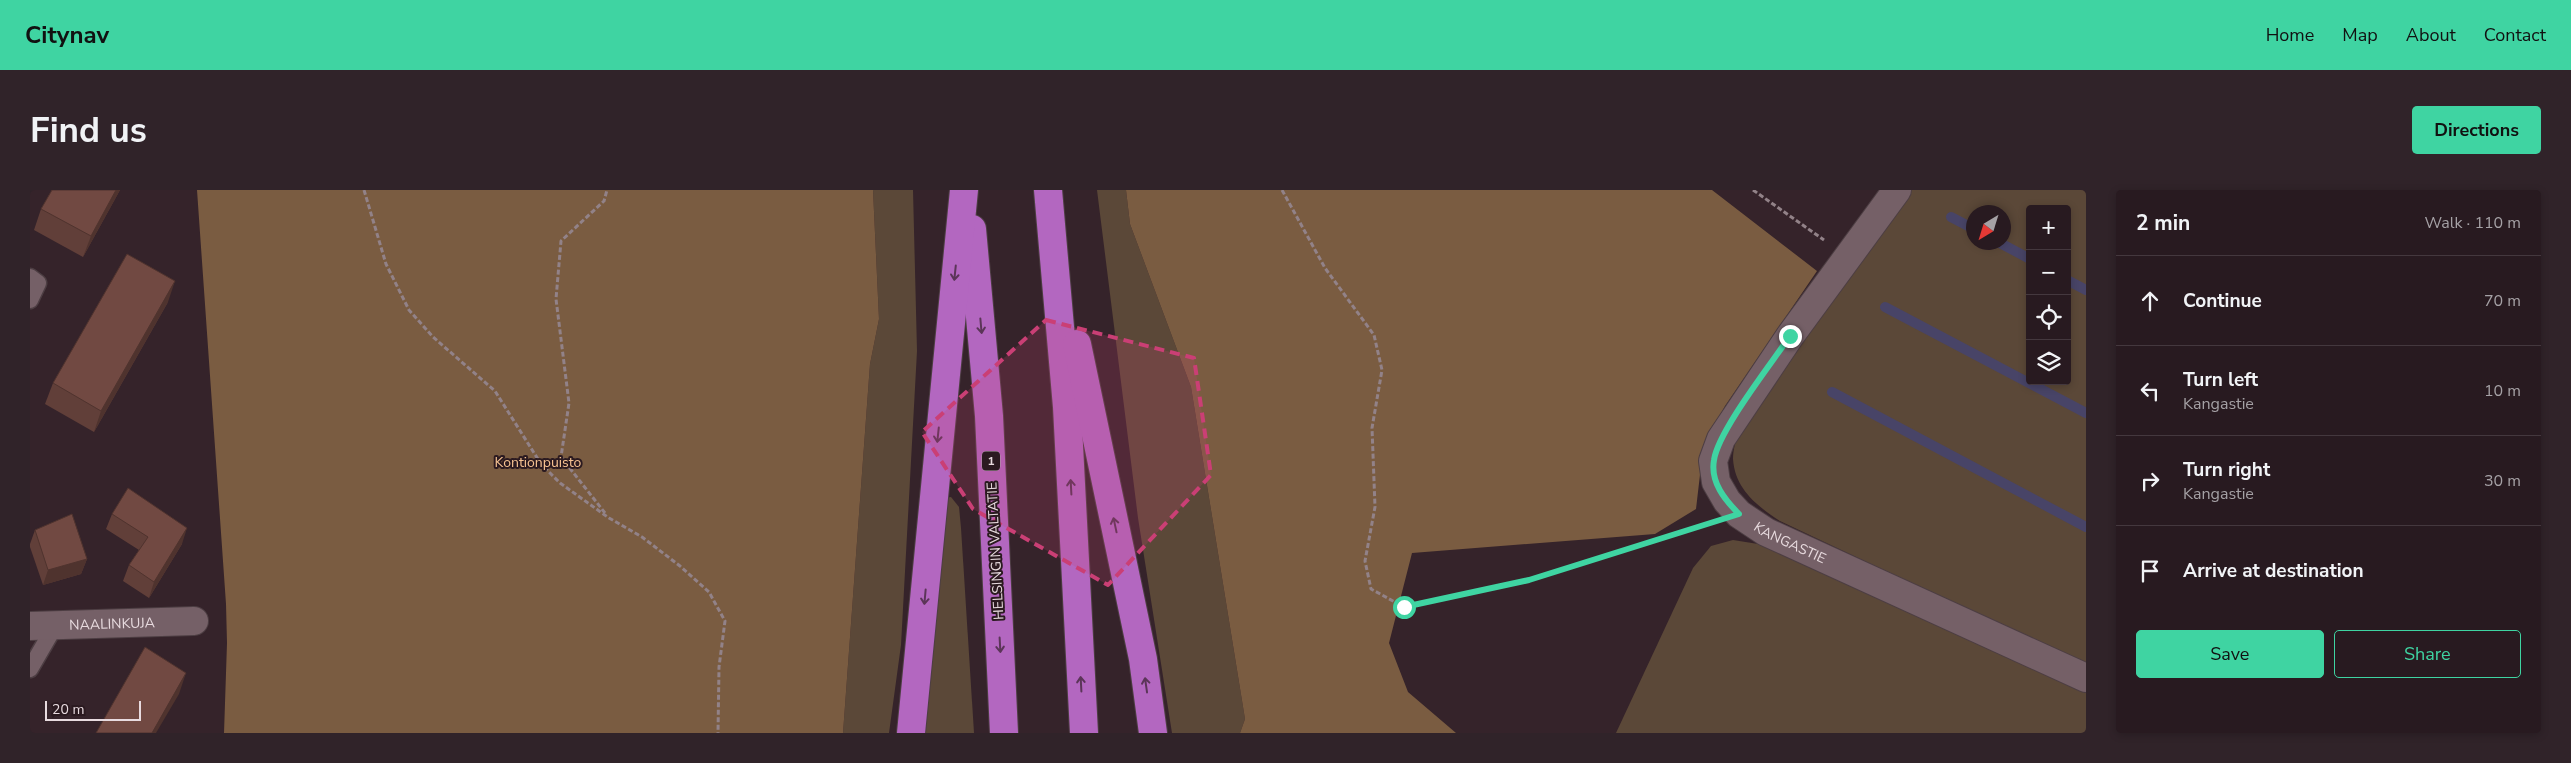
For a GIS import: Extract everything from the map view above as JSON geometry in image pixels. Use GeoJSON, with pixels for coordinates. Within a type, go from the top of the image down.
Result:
{"type":"FeatureCollection","features":[{"type":"Feature","properties":{"kind":"highway"},"geometry":{"type":"LineString","coordinates":[[911,733],[917,692],[934,482],[964,190]]}},
{"type":"Feature","properties":{"kind":"highway","name":"HELSINGIN VALTATIE"},"geometry":{"type":"LineString","coordinates":[[968,190],[989,416],[1004,733]]}},
{"type":"Feature","properties":{"kind":"highway"},"geometry":{"type":"LineString","coordinates":[[1048,190],[1068,407],[1084,733]]}},
{"type":"Feature","properties":{"kind":"highway"},"geometry":{"type":"LineString","coordinates":[[1052,225],[1143,659],[1153,733]]}},
{"type":"Feature","properties":{"kind":"street","name":"KANGASTIE"},"geometry":{"type":"LineString","coordinates":[[1897,190],[1790,336],[1721,439],[1714,461],[1716,482],[1727,501],[1739,514],[1766,532],[2086,678]]}},
{"type":"Feature","properties":{"kind":"street","name":"NAALINKUJA"},"geometry":{"type":"LineString","coordinates":[[43,626],[194,621]]}},
{"type":"Feature","properties":{"kind":"lane"},"geometry":{"type":"LineString","coordinates":[[30,277],[38,283],[30,300]]}},
{"type":"Feature","properties":{"kind":"lane"},"geometry":{"type":"LineString","coordinates":[[30,670],[43,626]]}},
{"type":"Feature","properties":{"kind":"path"},"geometry":{"type":"LineString","coordinates":[[364,190],[386,264],[409,310],[433,337],[495,391],[541,464],[560,483],[609,518],[642,537],[680,566],[708,592],[725,621],[719,667],[718,733]]}},
{"type":"Feature","properties":{"kind":"path"},"geometry":{"type":"LineString","coordinates":[[607,190],[604,201],[561,241],[556,299],[568,403],[561,457],[609,518]]}},
{"type":"Feature","properties":{"kind":"path"},"geometry":{"type":"LineString","coordinates":[[1282,190],[1325,268],[1374,335],[1382,370],[1372,428],[1375,507],[1364,561],[1371,588],[1404,607],[1529,580],[1739,514]]}},
{"type":"Feature","properties":{"kind":"path"},"geometry":{"type":"LineString","coordinates":[[1753,190],[1849,256]]}},
{"type":"Feature","properties":{"kind":"highlighted area"},"geometry":{"type":"Polygon","coordinates":[[[1046,320],[1194,358],[1211,475],[1108,585],[973,509],[922,432],[1046,320]]]}},
{"type":"Feature","properties":{"kind":"shaded area"},"geometry":{"type":"Polygon","coordinates":[[[873,190],[913,190],[917,351],[901,645],[889,733],[843,733],[870,364],[879,319],[873,190]]]}},
{"type":"Feature","properties":{"kind":"shaded area"},"geometry":{"type":"Polygon","coordinates":[[[1097,190],[1126,190],[1130,224],[1191,387],[1245,719],[1240,733],[1172,733],[1138,518],[1097,190]]]}},
{"type":"Feature","properties":{"kind":"shaded area"},"geometry":{"type":"Polygon","coordinates":[[[1909,190],[2086,190],[2086,666],[1780,521],[1756,503],[1743,488],[1735,470],[1734,449],[1738,432],[1909,190]]]}},
{"type":"Feature","properties":{"kind":"shaded area"},"geometry":{"type":"Polygon","coordinates":[[[951,497],[959,507],[974,733],[922,733],[945,498],[951,497]]]}},
{"type":"Feature","properties":{"kind":"shaded area"},"geometry":{"type":"Polygon","coordinates":[[[1733,540],[1783,548],[2086,693],[2086,733],[1616,733],[1693,568],[1711,546],[1733,540]]]}},
{"type":"Feature","properties":{"kind":"green space","name":"Kontionpuisto"},"geometry":{"type":"Polygon","coordinates":[[[197,190],[873,190],[879,319],[870,364],[843,733],[224,733],[227,643],[226,604],[197,190]]]}},
{"type":"Feature","properties":{"kind":"green space"},"geometry":{"type":"Polygon","coordinates":[[[1126,190],[1712,190],[1817,271],[1725,406],[1703,449],[1696,509],[1655,534],[1412,553],[1389,643],[1408,692],[1456,733],[1240,733],[1245,719],[1191,387],[1130,224],[1126,190]]]}},
{"type":"Feature","properties":{"kind":"building"},"geometry":{"type":"Polygon","coordinates":[[[52,190],[116,190],[91,236],[41,209],[52,190]]]}},
{"type":"Feature","properties":{"kind":"building"},"geometry":{"type":"Polygon","coordinates":[[[127,254],[175,281],[101,411],[53,383],[127,254]]]}},
{"type":"Feature","properties":{"kind":"building"},"geometry":{"type":"Polygon","coordinates":[[[128,488],[187,528],[154,582],[129,565],[148,537],[112,514],[128,488]]]}},
{"type":"Feature","properties":{"kind":"building"},"geometry":{"type":"Polygon","coordinates":[[[72,514],[87,559],[48,570],[35,530],[72,514]]]}},
{"type":"Feature","properties":{"kind":"building"},"geometry":{"type":"Polygon","coordinates":[[[145,647],[186,673],[152,733],[96,733],[145,647]]]}},
{"type":"Feature","properties":{"kind":"waterway"},"geometry":{"type":"LineString","coordinates":[[1951,217],[1966,225]]}},
{"type":"Feature","properties":{"kind":"waterway"},"geometry":{"type":"LineString","coordinates":[[2011,249],[2026,257]]}},
{"type":"Feature","properties":{"kind":"waterway"},"geometry":{"type":"LineString","coordinates":[[2071,282],[2086,290]]}},
{"type":"Feature","properties":{"kind":"waterway"},"geometry":{"type":"LineString","coordinates":[[1885,307],[2086,413]]}},
{"type":"Feature","properties":{"kind":"waterway"},"geometry":{"type":"LineString","coordinates":[[1832,392],[2086,527]]}},
{"type":"Feature","properties":{"kind":"route"},"geometry":{"type":"LineString","coordinates":[[1404,607],[1529,580],[1739,514],[1727,501],[1716,482],[1714,461],[1721,439],[1790,336]]}}]}
